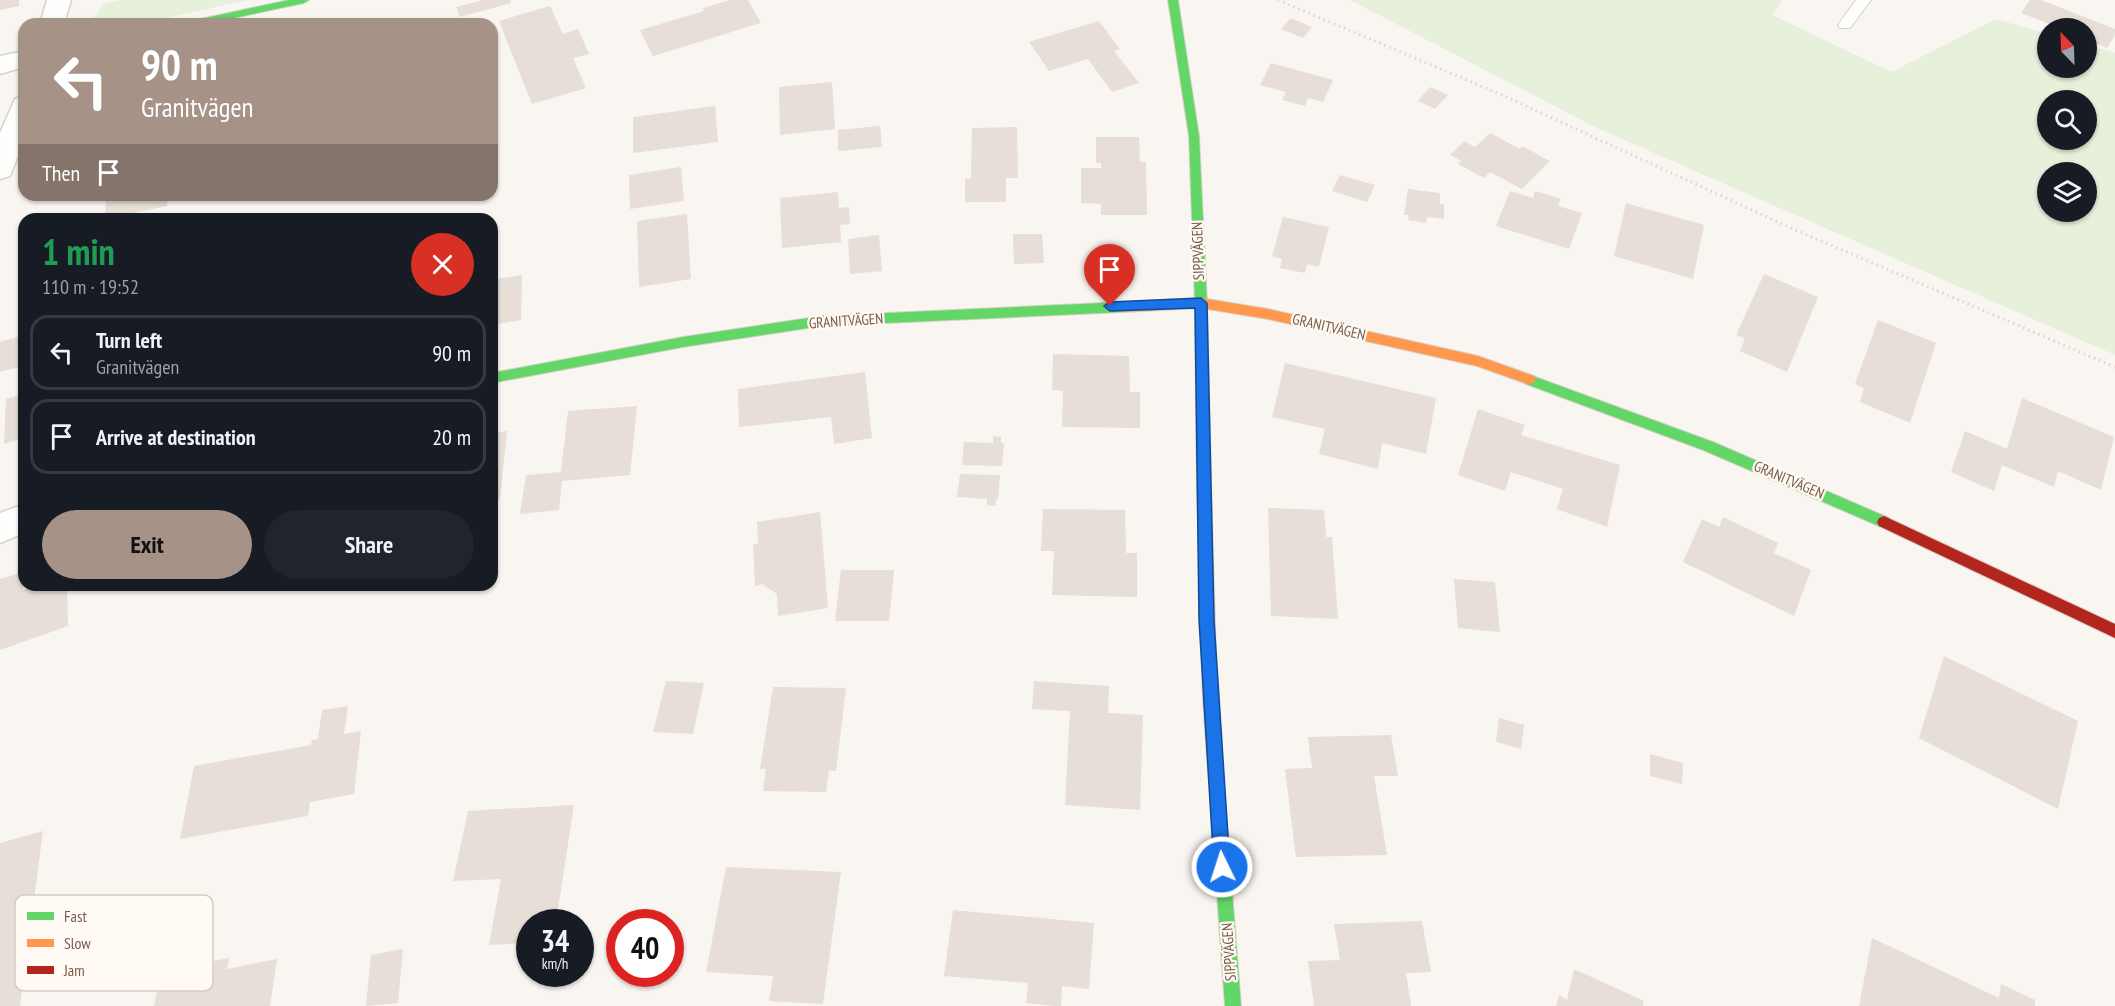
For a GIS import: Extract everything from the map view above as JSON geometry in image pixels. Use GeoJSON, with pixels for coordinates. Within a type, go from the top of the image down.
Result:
{"type":"FeatureCollection","features":[{"type":"Feature","properties":{"kind":"street"},"geometry":{"type":"LineString","coordinates":[[54,18],[59,0]]}},
{"type":"Feature","properties":{"kind":"street"},"geometry":{"type":"LineString","coordinates":[[219,18],[304,0]]}},
{"type":"Feature","properties":{"kind":"street","name":"SIPPVÄGEN"},"geometry":{"type":"LineString","coordinates":[[1173,0],[1194,135],[1201,303],[1211,721],[1233,1006]]}},
{"type":"Feature","properties":{"kind":"street"},"geometry":{"type":"LineString","coordinates":[[0,65],[18,61]]}},
{"type":"Feature","properties":{"kind":"street"},"geometry":{"type":"LineString","coordinates":[[0,170],[18,121]]}},
{"type":"Feature","properties":{"kind":"street","name":"GRANITVÄGEN"},"geometry":{"type":"LineString","coordinates":[[498,377],[683,342],[822,321],[1201,303],[1268,314],[1478,361],[1596,403],[1708,446],[1872,516],[2115,631]]}},
{"type":"Feature","properties":{"kind":"street"},"geometry":{"type":"LineString","coordinates":[[0,528],[18,520]]}},
{"type":"Feature","properties":{"kind":"lane"},"geometry":{"type":"LineString","coordinates":[[1845,25],[1864,0]]}},
{"type":"Feature","properties":{"kind":"path"},"geometry":{"type":"LineString","coordinates":[[1278,0],[1502,95],[1791,228],[2115,367]]}},
{"type":"Feature","properties":{"kind":"green space"},"geometry":{"type":"Polygon","coordinates":[[[120,0],[248,0],[166,18],[94,18],[103,4],[120,0]]]}},
{"type":"Feature","properties":{"kind":"green space"},"geometry":{"type":"Polygon","coordinates":[[[1350,0],[1783,0],[1772,15],[1891,72],[1996,19],[2037,31],[2037,78],[2097,78],[2097,48],[2115,53],[2115,355],[1597,128],[1350,0]]]}},
{"type":"Feature","properties":{"kind":"building"},"geometry":{"type":"Polygon","coordinates":[[[0,0],[19,0],[19,6],[0,10],[0,0]]]}},
{"type":"Feature","properties":{"kind":"building"},"geometry":{"type":"Polygon","coordinates":[[[483,0],[510,0],[511,3],[460,17],[456,7],[483,0]]]}},
{"type":"Feature","properties":{"kind":"building"},"geometry":{"type":"Polygon","coordinates":[[[730,0],[748,0],[761,23],[653,56],[640,30],[704,11],[703,8],[730,0]]]}},
{"type":"Feature","properties":{"kind":"building"},"geometry":{"type":"Polygon","coordinates":[[[2030,0],[2041,0],[2087,18],[2037,19],[2021,13],[2030,0]]]}},
{"type":"Feature","properties":{"kind":"building"},"geometry":{"type":"Polygon","coordinates":[[[550,6],[563,34],[578,29],[589,54],[573,58],[586,88],[532,104],[499,21],[550,6]]]}},
{"type":"Feature","properties":{"kind":"building"},"geometry":{"type":"Polygon","coordinates":[[[1291,18],[1312,27],[1303,38],[1281,29],[1291,18]]]}},
{"type":"Feature","properties":{"kind":"building"},"geometry":{"type":"Polygon","coordinates":[[[1099,21],[1120,49],[1114,51],[1139,83],[1112,92],[1088,59],[1049,71],[1029,42],[1099,21]]]}},
{"type":"Feature","properties":{"kind":"building"},"geometry":{"type":"Polygon","coordinates":[[[2097,22],[2115,29],[2115,35],[2107,48],[2097,44],[2097,22]]]}},
{"type":"Feature","properties":{"kind":"building"},"geometry":{"type":"Polygon","coordinates":[[[1271,63],[1333,80],[1323,102],[1308,98],[1305,106],[1282,100],[1286,92],[1260,85],[1271,63]]]}},
{"type":"Feature","properties":{"kind":"building"},"geometry":{"type":"Polygon","coordinates":[[[832,82],[835,129],[780,135],[779,87],[832,82]]]}},
{"type":"Feature","properties":{"kind":"building"},"geometry":{"type":"Polygon","coordinates":[[[1430,87],[1448,95],[1435,109],[1418,101],[1430,87]]]}},
{"type":"Feature","properties":{"kind":"building"},"geometry":{"type":"Polygon","coordinates":[[[715,106],[718,142],[633,153],[633,117],[715,106]]]}},
{"type":"Feature","properties":{"kind":"building"},"geometry":{"type":"Polygon","coordinates":[[[880,126],[882,147],[838,151],[838,130],[880,126]]]}},
{"type":"Feature","properties":{"kind":"building"},"geometry":{"type":"Polygon","coordinates":[[[1017,127],[1018,178],[1006,178],[1006,202],[965,202],[965,179],[971,179],[972,128],[1017,127]]]}},
{"type":"Feature","properties":{"kind":"building"},"geometry":{"type":"Polygon","coordinates":[[[1490,133],[1520,149],[1522,146],[1550,161],[1522,189],[1490,172],[1484,178],[1458,164],[1461,161],[1450,155],[1464,141],[1475,147],[1490,133]]]}},
{"type":"Feature","properties":{"kind":"building"},"geometry":{"type":"Polygon","coordinates":[[[1096,137],[1139,137],[1140,162],[1146,162],[1147,215],[1101,215],[1101,204],[1081,203],[1081,168],[1101,168],[1101,163],[1096,163],[1096,137]]]}},
{"type":"Feature","properties":{"kind":"building"},"geometry":{"type":"Polygon","coordinates":[[[681,167],[684,201],[630,209],[629,175],[681,167]]]}},
{"type":"Feature","properties":{"kind":"building"},"geometry":{"type":"Polygon","coordinates":[[[1340,175],[1375,185],[1367,202],[1332,191],[1340,175]]]}},
{"type":"Feature","properties":{"kind":"building"},"geometry":{"type":"Polygon","coordinates":[[[1408,189],[1440,193],[1440,204],[1444,204],[1444,219],[1427,217],[1426,223],[1408,220],[1409,215],[1404,215],[1408,189]]]}},
{"type":"Feature","properties":{"kind":"building"},"geometry":{"type":"Polygon","coordinates":[[[1510,191],[1533,198],[1535,191],[1561,199],[1558,206],[1582,213],[1569,249],[1496,226],[1510,191]]]}},
{"type":"Feature","properties":{"kind":"building"},"geometry":{"type":"Polygon","coordinates":[[[838,192],[839,208],[849,207],[850,224],[840,225],[841,242],[782,248],[780,198],[838,192]]]}},
{"type":"Feature","properties":{"kind":"building"},"geometry":{"type":"Polygon","coordinates":[[[106,201],[167,201],[167,206],[133,213],[105,213],[106,201]]]}},
{"type":"Feature","properties":{"kind":"building"},"geometry":{"type":"Polygon","coordinates":[[[1626,203],[1704,225],[1693,279],[1614,256],[1626,203]]]}},
{"type":"Feature","properties":{"kind":"building"},"geometry":{"type":"Polygon","coordinates":[[[687,214],[691,279],[639,287],[637,221],[687,214]]]}},
{"type":"Feature","properties":{"kind":"building"},"geometry":{"type":"Polygon","coordinates":[[[1283,217],[1329,227],[1319,267],[1307,264],[1305,273],[1280,268],[1282,259],[1272,256],[1283,217]]]}},
{"type":"Feature","properties":{"kind":"building"},"geometry":{"type":"Polygon","coordinates":[[[1013,234],[1042,234],[1044,263],[1014,264],[1013,234]]]}},
{"type":"Feature","properties":{"kind":"building"},"geometry":{"type":"Polygon","coordinates":[[[879,235],[882,271],[850,274],[848,239],[879,235]]]}},
{"type":"Feature","properties":{"kind":"building"},"geometry":{"type":"Polygon","coordinates":[[[1764,274],[1818,297],[1787,372],[1740,351],[1745,338],[1736,335],[1764,274]]]}},
{"type":"Feature","properties":{"kind":"building"},"geometry":{"type":"Polygon","coordinates":[[[522,275],[521,320],[498,324],[498,279],[522,275]]]}},
{"type":"Feature","properties":{"kind":"building"},"geometry":{"type":"Polygon","coordinates":[[[1878,320],[1936,343],[1910,423],[1860,402],[1864,388],[1855,384],[1878,320]]]}},
{"type":"Feature","properties":{"kind":"building"},"geometry":{"type":"Polygon","coordinates":[[[18,337],[18,368],[0,372],[0,342],[18,337]]]}},
{"type":"Feature","properties":{"kind":"building"},"geometry":{"type":"Polygon","coordinates":[[[1053,354],[1129,356],[1130,392],[1140,392],[1140,428],[1062,427],[1063,391],[1052,390],[1053,354]]]}},
{"type":"Feature","properties":{"kind":"building"},"geometry":{"type":"Polygon","coordinates":[[[1285,363],[1436,398],[1426,454],[1382,443],[1378,469],[1319,454],[1325,429],[1272,417],[1285,363]]]}},
{"type":"Feature","properties":{"kind":"building"},"geometry":{"type":"Polygon","coordinates":[[[865,372],[872,438],[834,444],[831,417],[739,427],[738,389],[865,372]]]}},
{"type":"Feature","properties":{"kind":"building"},"geometry":{"type":"Polygon","coordinates":[[[18,396],[18,440],[4,444],[6,399],[18,396]]]}},
{"type":"Feature","properties":{"kind":"building"},"geometry":{"type":"Polygon","coordinates":[[[2022,398],[2114,437],[2101,490],[2058,471],[2054,487],[2002,465],[1994,491],[1951,472],[1965,431],[2007,449],[2022,398]]]}},
{"type":"Feature","properties":{"kind":"building"},"geometry":{"type":"Polygon","coordinates":[[[637,406],[630,475],[562,481],[559,510],[520,514],[526,475],[561,472],[568,411],[637,406]]]}},
{"type":"Feature","properties":{"kind":"building"},"geometry":{"type":"Polygon","coordinates":[[[1478,409],[1525,425],[1521,435],[1620,465],[1607,527],[1557,509],[1563,489],[1511,472],[1505,491],[1458,475],[1478,409]]]}},
{"type":"Feature","properties":{"kind":"building"},"geometry":{"type":"Polygon","coordinates":[[[507,431],[500,499],[498,499],[498,432],[507,431]]]}},
{"type":"Feature","properties":{"kind":"building"},"geometry":{"type":"Polygon","coordinates":[[[993,436],[1001,437],[1001,443],[1004,443],[1002,466],[962,465],[964,442],[993,443],[993,436]]]}},
{"type":"Feature","properties":{"kind":"building"},"geometry":{"type":"Polygon","coordinates":[[[960,474],[1000,475],[998,499],[996,499],[995,506],[987,505],[987,499],[957,497],[960,474]]]}},
{"type":"Feature","properties":{"kind":"building"},"geometry":{"type":"Polygon","coordinates":[[[1268,508],[1324,510],[1326,537],[1332,537],[1338,619],[1271,616],[1268,508]]]}},
{"type":"Feature","properties":{"kind":"building"},"geometry":{"type":"Polygon","coordinates":[[[1043,509],[1125,510],[1126,553],[1137,553],[1137,597],[1052,595],[1054,551],[1041,551],[1043,509]]]}},
{"type":"Feature","properties":{"kind":"building"},"geometry":{"type":"Polygon","coordinates":[[[820,512],[828,608],[778,616],[777,594],[762,584],[755,586],[753,545],[758,543],[757,522],[820,512]]]}},
{"type":"Feature","properties":{"kind":"building"},"geometry":{"type":"Polygon","coordinates":[[[1723,517],[1778,543],[1774,553],[1811,570],[1794,616],[1683,562],[1702,519],[1719,527],[1723,517]]]}},
{"type":"Feature","properties":{"kind":"building"},"geometry":{"type":"Polygon","coordinates":[[[841,570],[894,570],[889,621],[835,621],[841,570]]]}},
{"type":"Feature","properties":{"kind":"building"},"geometry":{"type":"Polygon","coordinates":[[[18,574],[18,591],[67,591],[68,626],[0,650],[0,579],[18,574]]]}},
{"type":"Feature","properties":{"kind":"building"},"geometry":{"type":"Polygon","coordinates":[[[1454,579],[1495,582],[1500,632],[1458,628],[1454,579]]]}},
{"type":"Feature","properties":{"kind":"building"},"geometry":{"type":"Polygon","coordinates":[[[1944,656],[2078,721],[2058,809],[1919,738],[1944,656]]]}},
{"type":"Feature","properties":{"kind":"building"},"geometry":{"type":"Polygon","coordinates":[[[666,681],[704,683],[693,734],[653,732],[666,681]]]}},
{"type":"Feature","properties":{"kind":"building"},"geometry":{"type":"Polygon","coordinates":[[[1034,681],[1109,686],[1108,713],[1143,715],[1140,810],[1065,805],[1070,711],[1032,709],[1034,681]]]}},
{"type":"Feature","properties":{"kind":"building"},"geometry":{"type":"Polygon","coordinates":[[[773,687],[846,688],[836,771],[829,771],[826,792],[763,791],[766,769],[760,769],[773,687]]]}},
{"type":"Feature","properties":{"kind":"building"},"geometry":{"type":"Polygon","coordinates":[[[348,706],[344,734],[361,731],[354,794],[310,802],[308,816],[180,839],[194,766],[311,745],[312,740],[318,739],[322,710],[348,706]]]}},
{"type":"Feature","properties":{"kind":"building"},"geometry":{"type":"Polygon","coordinates":[[[1499,718],[1524,725],[1521,749],[1496,742],[1499,718]]]}},
{"type":"Feature","properties":{"kind":"building"},"geometry":{"type":"Polygon","coordinates":[[[1391,735],[1398,776],[1374,776],[1387,855],[1296,857],[1285,769],[1312,768],[1308,737],[1391,735]]]}},
{"type":"Feature","properties":{"kind":"building"},"geometry":{"type":"Polygon","coordinates":[[[1650,754],[1683,763],[1682,784],[1650,776],[1650,754]]]}},
{"type":"Feature","properties":{"kind":"building"},"geometry":{"type":"Polygon","coordinates":[[[574,805],[558,909],[516,909],[516,944],[489,945],[501,879],[453,881],[468,811],[574,805]]]}},
{"type":"Feature","properties":{"kind":"building"},"geometry":{"type":"Polygon","coordinates":[[[43,831],[35,895],[15,895],[15,991],[22,991],[20,1006],[0,1006],[0,843],[43,831]]]}},
{"type":"Feature","properties":{"kind":"building"},"geometry":{"type":"Polygon","coordinates":[[[726,867],[841,872],[823,1004],[769,1001],[773,976],[706,972],[726,867]]]}},
{"type":"Feature","properties":{"kind":"building"},"geometry":{"type":"Polygon","coordinates":[[[953,910],[1094,923],[1089,989],[1062,986],[1061,1006],[1055,1006],[1026,1003],[1028,983],[944,976],[953,910]]]}},
{"type":"Feature","properties":{"kind":"building"},"geometry":{"type":"Polygon","coordinates":[[[1422,921],[1431,972],[1406,973],[1411,1006],[1314,1006],[1308,961],[1340,960],[1334,924],[1422,921]]]}},
{"type":"Feature","properties":{"kind":"building"},"geometry":{"type":"Polygon","coordinates":[[[1872,938],[1999,998],[2001,984],[2035,1000],[2035,1006],[1859,1006],[1872,938]]]}},
{"type":"Feature","properties":{"kind":"building"},"geometry":{"type":"Polygon","coordinates":[[[403,949],[398,1003],[366,1006],[371,955],[403,949]]]}},
{"type":"Feature","properties":{"kind":"building"},"geometry":{"type":"Polygon","coordinates":[[[229,958],[227,969],[277,959],[270,1006],[154,1006],[157,991],[213,991],[213,961],[229,958]]]}},
{"type":"Feature","properties":{"kind":"building"},"geometry":{"type":"Polygon","coordinates":[[[1574,969],[1644,1001],[1643,1006],[1556,1006],[1559,995],[1567,1000],[1574,969]]]}},
{"type":"Feature","properties":{"kind":"traffic: fast"},"geometry":{"type":"LineString","coordinates":[[219,18],[304,0]]}},
{"type":"Feature","properties":{"kind":"traffic: fast"},"geometry":{"type":"LineString","coordinates":[[1173,0],[1194,136],[1201,303],[1204,485]]}},
{"type":"Feature","properties":{"kind":"traffic: fast"},"geometry":{"type":"LineString","coordinates":[[498,377],[683,342],[822,321],[1123,307]]}},
{"type":"Feature","properties":{"kind":"traffic: fast"},"geometry":{"type":"LineString","coordinates":[[1530,380],[1708,446],[1884,522]]}},
{"type":"Feature","properties":{"kind":"traffic: fast"},"geometry":{"type":"LineString","coordinates":[[1210,699],[1233,1006]]}},
{"type":"Feature","properties":{"kind":"traffic: slow"},"geometry":{"type":"LineString","coordinates":[[1123,307],[1201,303],[1268,314],[1478,361],[1530,380]]}},
{"type":"Feature","properties":{"kind":"traffic: slow"},"geometry":{"type":"LineString","coordinates":[[1204,485],[1210,699]]}},
{"type":"Feature","properties":{"kind":"traffic: jam"},"geometry":{"type":"LineString","coordinates":[[1884,522],[2115,631]]}},
{"type":"Feature","properties":{"kind":"route"},"geometry":{"type":"LineString","coordinates":[[1110,306],[1201,303],[1207,620],[1211,721],[1222,867]]}}]}
